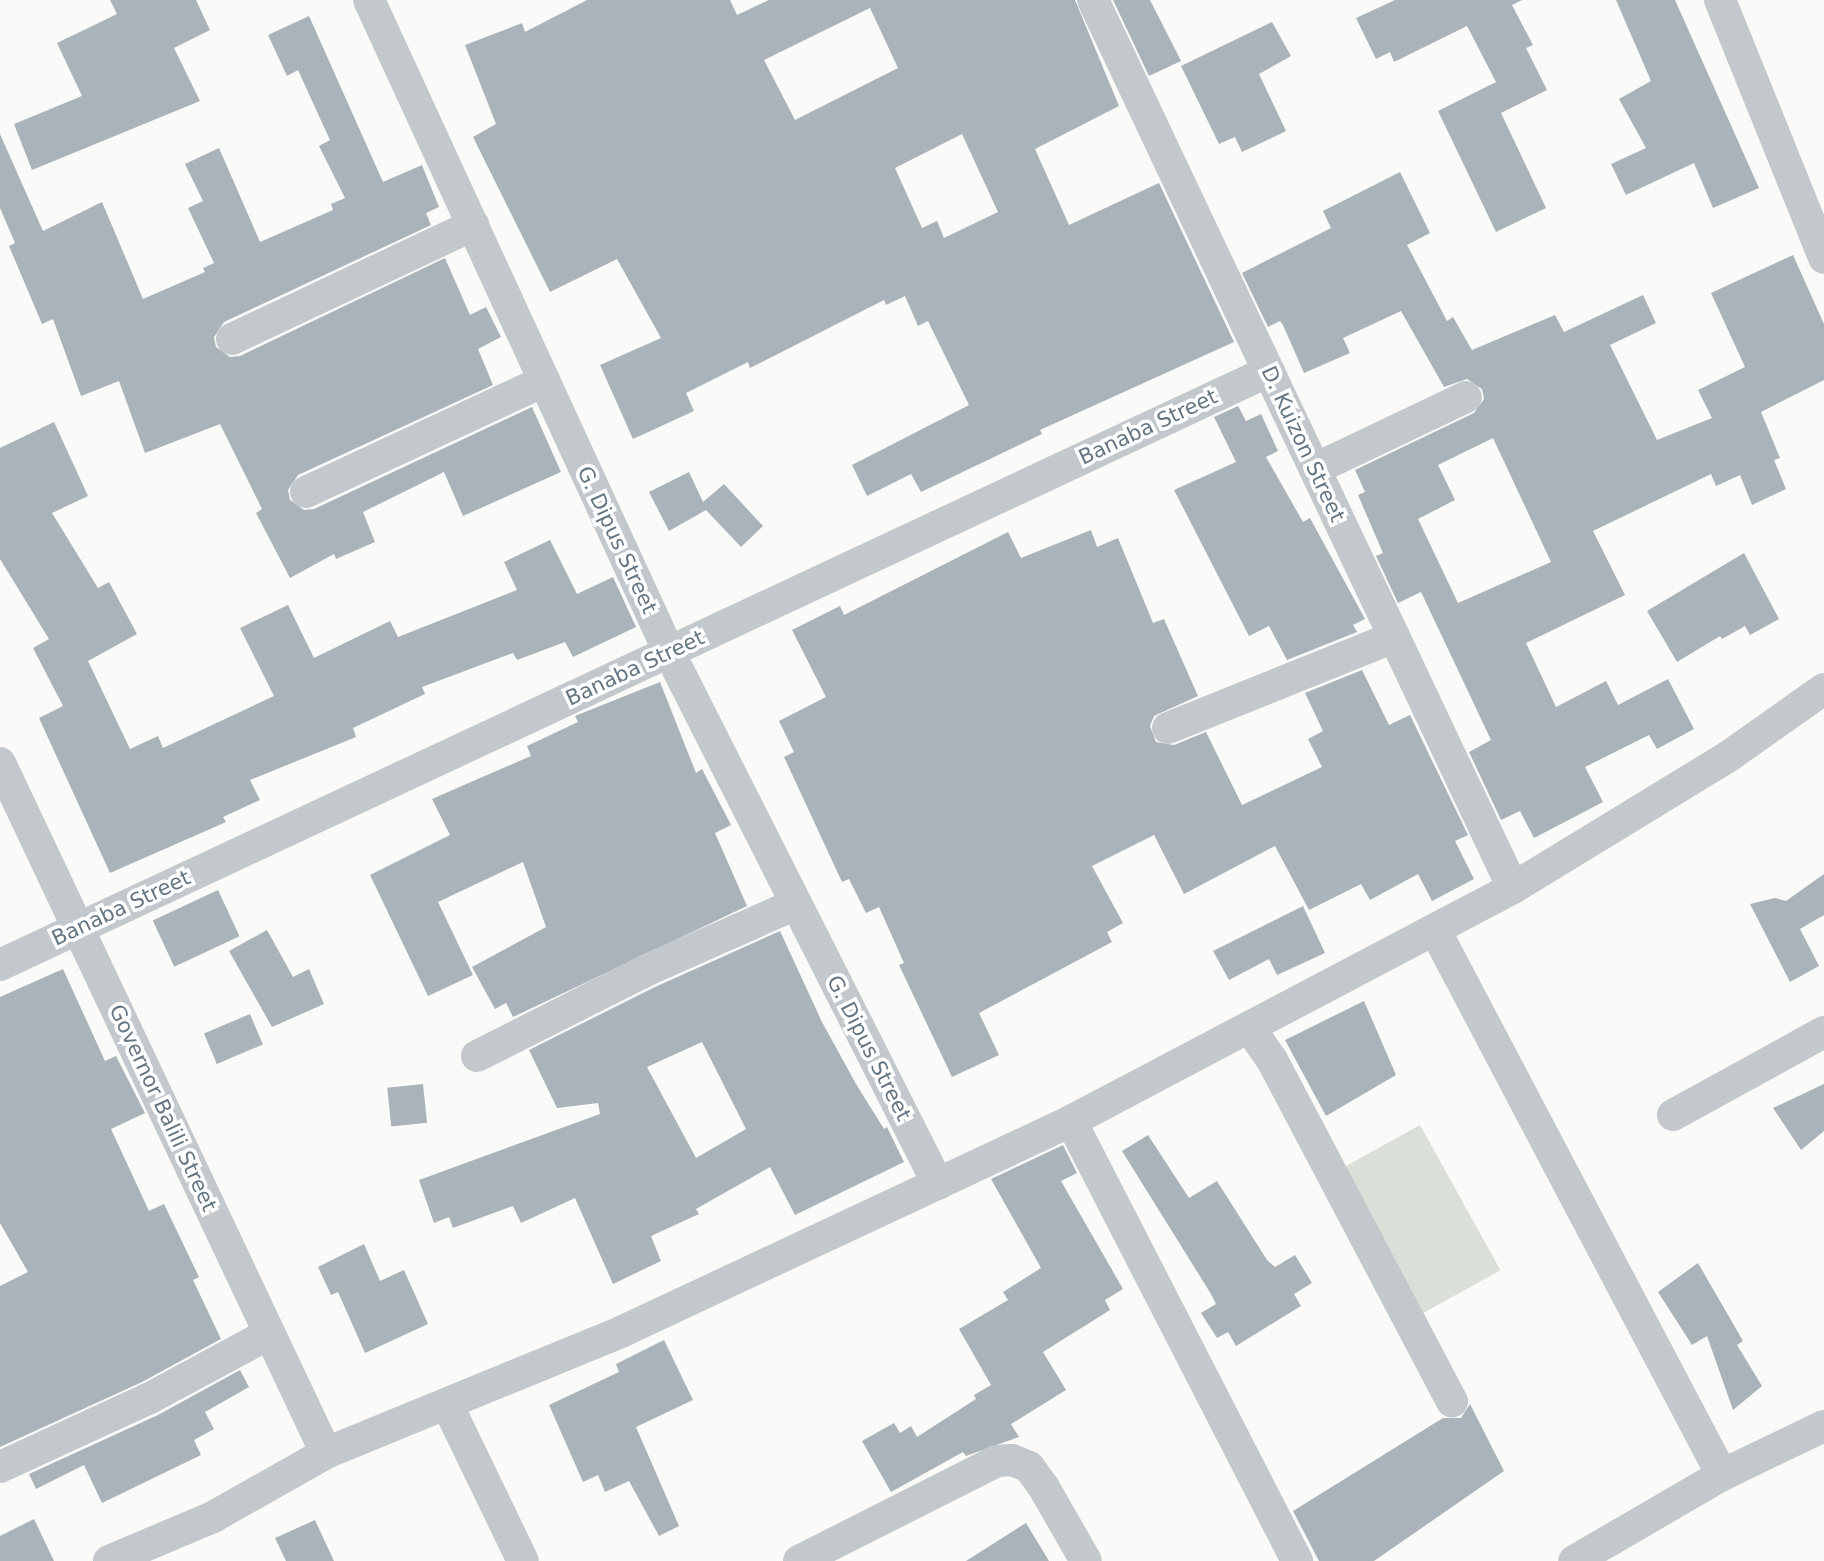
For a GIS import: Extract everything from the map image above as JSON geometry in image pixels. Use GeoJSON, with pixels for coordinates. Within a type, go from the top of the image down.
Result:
{"type":"FeatureCollection","features":[{"type":"Feature","properties":{"kind":"street","name":"G. Dipus Street"},"geometry":{"type":"LineString","coordinates":[[369,0],[669,652],[938,1184]]}},
{"type":"Feature","properties":{"kind":"street","name":"D. Kuizon Street"},"geometry":{"type":"LineString","coordinates":[[1093,0],[1513,888]]}},
{"type":"Feature","properties":{"kind":"street"},"geometry":{"type":"LineString","coordinates":[[1720,0],[1824,258]]}},
{"type":"Feature","properties":{"kind":"street"},"geometry":{"type":"LineString","coordinates":[[232,339],[473,225]]}},
{"type":"Feature","properties":{"kind":"street","name":"Banaba Street"},"geometry":{"type":"LineString","coordinates":[[0,965],[1269,371]]}},
{"type":"Feature","properties":{"kind":"street"},"geometry":{"type":"LineString","coordinates":[[306,492],[544,381]]}},
{"type":"Feature","properties":{"kind":"street"},"geometry":{"type":"LineString","coordinates":[[1315,469],[1466,397]]}},
{"type":"Feature","properties":{"kind":"street"},"geometry":{"type":"LineString","coordinates":[[1168,728],[1394,637]]}},
{"type":"Feature","properties":{"kind":"street"},"geometry":{"type":"LineString","coordinates":[[109,1561],[213,1517],[326,1453],[623,1331],[1071,1121],[1436,932],[1513,888],[1729,756],[1824,689]]}},
{"type":"Feature","properties":{"kind":"street","name":"Governor Balili Street"},"geometry":{"type":"LineString","coordinates":[[0,763],[326,1453]]}},
{"type":"Feature","properties":{"kind":"street"},"geometry":{"type":"LineString","coordinates":[[477,1056],[647,970],[796,904]]}},
{"type":"Feature","properties":{"kind":"street"},"geometry":{"type":"LineString","coordinates":[[1436,932],[1722,1475]]}},
{"type":"Feature","properties":{"kind":"street"},"geometry":{"type":"LineString","coordinates":[[1249,1027],[1272,1060],[1313,1146],[1452,1402]]}},
{"type":"Feature","properties":{"kind":"street"},"geometry":{"type":"LineString","coordinates":[[1672,1115],[1824,1032]]}},
{"type":"Feature","properties":{"kind":"street"},"geometry":{"type":"LineString","coordinates":[[1071,1121],[1297,1561]]}},
{"type":"Feature","properties":{"kind":"street"},"geometry":{"type":"LineString","coordinates":[[0,1467],[150,1398],[270,1333]]}},
{"type":"Feature","properties":{"kind":"street"},"geometry":{"type":"LineString","coordinates":[[447,1404],[523,1561]]}},
{"type":"Feature","properties":{"kind":"street"},"geometry":{"type":"LineString","coordinates":[[1574,1561],[1722,1475],[1824,1426]]}},
{"type":"Feature","properties":{"kind":"street"},"geometry":{"type":"LineString","coordinates":[[799,1561],[997,1461],[1012,1460],[1028,1467],[1043,1486],[1086,1561]]}},
{"type":"Feature","properties":{"kind":"shaded area"},"geometry":{"type":"Polygon","coordinates":[[[1420,1125],[1500,1270],[1423,1313],[1342,1168],[1420,1125]]]}},
{"type":"Feature","properties":{"kind":"building"},"geometry":{"type":"Polygon","coordinates":[[[110,0],[196,0],[210,30],[174,48],[200,101],[32,170],[14,124],[82,96],[57,43],[117,14],[110,0]]]}},
{"type":"Feature","properties":{"kind":"building"},"geometry":{"type":"Polygon","coordinates":[[[587,0],[730,0],[737,15],[769,0],[1075,0],[1119,106],[1035,149],[1069,225],[1159,183],[1234,342],[1040,430],[1042,434],[921,492],[911,474],[867,496],[852,465],[969,405],[928,321],[918,326],[905,296],[886,305],[884,300],[750,368],[748,362],[686,393],[694,411],[633,439],[600,365],[661,338],[617,259],[550,292],[473,137],[496,124],[465,45],[522,23],[525,32],[587,0]],[[870,8],[764,60],[795,120],[898,68],[870,8]],[[962,134],[895,168],[922,228],[937,221],[944,238],[998,212],[962,134]]]}},
{"type":"Feature","properties":{"kind":"building"},"geometry":{"type":"Polygon","coordinates":[[[1113,0],[1150,0],[1181,61],[1149,76],[1113,0]]]}},
{"type":"Feature","properties":{"kind":"building"},"geometry":{"type":"Polygon","coordinates":[[[1395,0],[1522,0],[1512,5],[1533,45],[1526,48],[1547,90],[1501,113],[1546,208],[1496,232],[1438,111],[1496,82],[1467,26],[1394,62],[1390,52],[1376,59],[1356,18],[1395,0]]]}},
{"type":"Feature","properties":{"kind":"building"},"geometry":{"type":"Polygon","coordinates":[[[1616,0],[1675,0],[1759,188],[1713,208],[1694,163],[1626,195],[1611,164],[1646,148],[1619,99],[1651,81],[1616,0]]]}},
{"type":"Feature","properties":{"kind":"building"},"geometry":{"type":"Polygon","coordinates":[[[309,16],[383,182],[422,165],[439,207],[426,213],[431,225],[224,322],[214,337],[216,347],[230,357],[240,356],[445,258],[470,315],[486,307],[501,337],[478,349],[493,385],[298,475],[288,490],[290,500],[304,510],[314,509],[532,407],[561,472],[463,516],[444,472],[363,512],[375,542],[336,559],[334,554],[290,578],[256,513],[262,509],[220,424],[145,453],[119,381],[81,396],[53,319],[42,324],[9,246],[15,243],[0,208],[0,134],[43,231],[102,202],[143,299],[205,272],[203,268],[214,263],[188,208],[203,201],[185,164],[219,148],[260,242],[333,210],[331,204],[345,198],[319,146],[330,140],[298,70],[287,76],[268,35],[309,16]]]}},
{"type":"Feature","properties":{"kind":"building"},"geometry":{"type":"Polygon","coordinates":[[[1272,22],[1291,56],[1259,74],[1286,131],[1242,152],[1235,137],[1219,144],[1181,66],[1272,22]]]}},
{"type":"Feature","properties":{"kind":"building"},"geometry":{"type":"Polygon","coordinates":[[[1400,172],[1430,233],[1407,245],[1447,321],[1453,317],[1472,350],[1555,315],[1564,332],[1643,295],[1656,323],[1610,345],[1657,440],[1712,418],[1698,390],[1745,367],[1711,293],[1793,255],[1824,324],[1824,380],[1761,412],[1780,458],[1774,460],[1786,489],[1752,505],[1740,475],[1716,486],[1711,474],[1593,531],[1625,595],[1526,643],[1556,707],[1606,681],[1618,705],[1668,679],[1694,729],[1657,749],[1649,735],[1585,767],[1603,802],[1534,838],[1520,811],[1501,820],[1469,752],[1491,740],[1421,592],[1398,603],[1376,556],[1383,553],[1358,495],[1365,492],[1355,470],[1474,413],[1484,399],[1482,389],[1467,379],[1444,387],[1401,311],[1343,338],[1350,353],[1304,373],[1283,325],[1280,321],[1268,327],[1242,273],[1331,228],[1323,211],[1400,172]],[[1493,438],[1438,465],[1455,500],[1418,519],[1458,603],[1551,562],[1493,438]]]}},
{"type":"Feature","properties":{"kind":"building"},"geometry":{"type":"Polygon","coordinates":[[[1238,406],[1246,421],[1261,414],[1278,451],[1266,457],[1303,522],[1310,518],[1365,619],[1353,625],[1357,632],[1287,660],[1269,626],[1249,636],[1174,490],[1236,462],[1214,417],[1238,406]]]}},
{"type":"Feature","properties":{"kind":"building"},"geometry":{"type":"Polygon","coordinates":[[[54,422],[88,496],[52,513],[98,588],[109,582],[137,634],[88,661],[130,749],[158,736],[163,748],[274,696],[240,628],[288,605],[314,658],[390,621],[398,637],[517,590],[504,562],[550,540],[577,594],[613,577],[636,627],[573,657],[565,642],[517,660],[513,653],[422,687],[425,694],[353,728],[356,737],[250,780],[260,800],[223,817],[226,822],[110,873],[39,718],[63,706],[33,648],[49,639],[0,559],[0,448],[54,422]]]}},
{"type":"Feature","properties":{"kind":"building"},"geometry":{"type":"Polygon","coordinates":[[[689,472],[703,502],[724,484],[763,526],[741,547],[706,510],[669,531],[649,492],[689,472]]]}},
{"type":"Feature","properties":{"kind":"building"},"geometry":{"type":"Polygon","coordinates":[[[1091,530],[1097,547],[1118,538],[1153,623],[1164,619],[1198,696],[1154,716],[1150,726],[1156,742],[1174,745],[1206,732],[1242,805],[1322,767],[1308,739],[1323,731],[1305,693],[1362,670],[1389,725],[1410,715],[1468,835],[1455,841],[1474,879],[1432,901],[1418,874],[1370,900],[1361,884],[1309,910],[1275,846],[1184,894],[1154,835],[1092,866],[1123,923],[1107,932],[1112,942],[979,1013],[999,1055],[952,1077],[899,965],[904,963],[879,907],[866,913],[849,879],[842,882],[784,757],[794,752],[779,721],[826,697],[792,630],[840,606],[844,615],[1008,532],[1021,558],[1091,530]]]}},
{"type":"Feature","properties":{"kind":"building"},"geometry":{"type":"Polygon","coordinates":[[[1744,553],[1779,619],[1750,635],[1745,626],[1722,639],[1720,636],[1677,662],[1647,611],[1744,553]]]}},
{"type":"Feature","properties":{"kind":"building"},"geometry":{"type":"Polygon","coordinates":[[[660,682],[696,773],[702,769],[731,825],[715,833],[747,906],[513,1017],[506,1003],[495,1009],[472,967],[546,927],[523,862],[438,902],[473,975],[428,996],[370,875],[450,835],[432,799],[531,756],[527,746],[578,722],[575,716],[660,682]]]}},
{"type":"Feature","properties":{"kind":"building"},"geometry":{"type":"Polygon","coordinates":[[[1824,874],[1824,915],[1800,929],[1819,966],[1790,982],[1750,904],[1775,898],[1786,901],[1824,874]]]}},
{"type":"Feature","properties":{"kind":"building"},"geometry":{"type":"Polygon","coordinates":[[[218,890],[240,936],[174,967],[153,920],[218,890]]]}},
{"type":"Feature","properties":{"kind":"building"},"geometry":{"type":"Polygon","coordinates":[[[1303,906],[1325,953],[1277,975],[1269,959],[1229,980],[1213,951],[1303,906]]]}},
{"type":"Feature","properties":{"kind":"building"},"geometry":{"type":"Polygon","coordinates":[[[267,930],[293,977],[309,969],[324,1004],[272,1027],[229,951],[267,930]]]}},
{"type":"Feature","properties":{"kind":"building"},"geometry":{"type":"Polygon","coordinates":[[[780,931],[822,1022],[856,1084],[884,1129],[887,1127],[904,1162],[795,1215],[770,1167],[696,1209],[699,1214],[651,1236],[661,1261],[613,1284],[575,1198],[521,1223],[513,1206],[453,1228],[449,1217],[434,1223],[419,1180],[600,1114],[598,1103],[557,1108],[529,1050],[655,987],[780,931]],[[702,1042],[647,1067],[696,1158],[746,1129],[702,1042]]]}},
{"type":"Feature","properties":{"kind":"building"},"geometry":{"type":"Polygon","coordinates":[[[63,969],[105,1061],[116,1056],[145,1113],[111,1129],[149,1211],[164,1204],[199,1277],[193,1280],[221,1339],[142,1382],[0,1447],[0,1286],[28,1272],[0,1223],[0,997],[63,969]]]}},
{"type":"Feature","properties":{"kind":"building"},"geometry":{"type":"Polygon","coordinates":[[[1364,1001],[1396,1075],[1326,1116],[1285,1040],[1364,1001]]]}},
{"type":"Feature","properties":{"kind":"building"},"geometry":{"type":"Polygon","coordinates":[[[250,1014],[263,1044],[217,1064],[204,1034],[250,1014]]]}},
{"type":"Feature","properties":{"kind":"building"},"geometry":{"type":"Polygon","coordinates":[[[423,1084],[427,1123],[391,1127],[387,1088],[423,1084]]]}},
{"type":"Feature","properties":{"kind":"building"},"geometry":{"type":"Polygon","coordinates":[[[1824,1084],[1824,1131],[1801,1150],[1773,1108],[1824,1084]]]}},
{"type":"Feature","properties":{"kind":"building"},"geometry":{"type":"Polygon","coordinates":[[[1148,1135],[1189,1198],[1217,1181],[1267,1260],[1275,1267],[1295,1255],[1312,1283],[1294,1294],[1301,1306],[1236,1346],[1228,1332],[1217,1338],[1201,1313],[1216,1304],[1211,1294],[1122,1151],[1148,1135]]]}},
{"type":"Feature","properties":{"kind":"building"},"geometry":{"type":"Polygon","coordinates":[[[1063,1145],[1077,1173],[1061,1181],[1123,1289],[1105,1300],[1110,1310],[1043,1352],[1066,1390],[1011,1424],[1019,1437],[966,1456],[963,1452],[891,1492],[862,1441],[894,1423],[900,1433],[911,1426],[917,1437],[976,1399],[974,1395],[991,1385],[959,1329],[1008,1300],[1003,1292],[1041,1268],[991,1179],[1063,1145]]]}},
{"type":"Feature","properties":{"kind":"building"},"geometry":{"type":"Polygon","coordinates":[[[364,1244],[380,1281],[404,1270],[428,1324],[365,1353],[338,1292],[331,1295],[318,1267],[364,1244]]]}},
{"type":"Feature","properties":{"kind":"building"},"geometry":{"type":"Polygon","coordinates":[[[1698,1263],[1743,1341],[1737,1345],[1762,1386],[1733,1410],[1707,1336],[1692,1345],[1658,1292],[1698,1263]]]}},
{"type":"Feature","properties":{"kind":"building"},"geometry":{"type":"Polygon","coordinates":[[[664,1340],[693,1400],[636,1427],[679,1526],[659,1536],[629,1481],[605,1492],[598,1475],[583,1482],[549,1405],[619,1372],[616,1364],[664,1340]]]}},
{"type":"Feature","properties":{"kind":"building"},"geometry":{"type":"Polygon","coordinates":[[[240,1370],[249,1387],[205,1412],[214,1429],[194,1440],[201,1455],[102,1503],[84,1465],[36,1489],[29,1474],[158,1415],[240,1370]]]}},
{"type":"Feature","properties":{"kind":"building"},"geometry":{"type":"Polygon","coordinates":[[[1470,1404],[1504,1471],[1374,1561],[1319,1561],[1293,1511],[1443,1418],[1461,1418],[1470,1404]]]}},
{"type":"Feature","properties":{"kind":"building"},"geometry":{"type":"Polygon","coordinates":[[[34,1519],[54,1561],[0,1561],[0,1536],[34,1519]]]}},
{"type":"Feature","properties":{"kind":"building"},"geometry":{"type":"Polygon","coordinates":[[[315,1520],[334,1561],[286,1561],[275,1538],[315,1520]]]}},
{"type":"Feature","properties":{"kind":"building"},"geometry":{"type":"Polygon","coordinates":[[[1026,1523],[1049,1561],[966,1561],[1026,1523]]]}}]}
